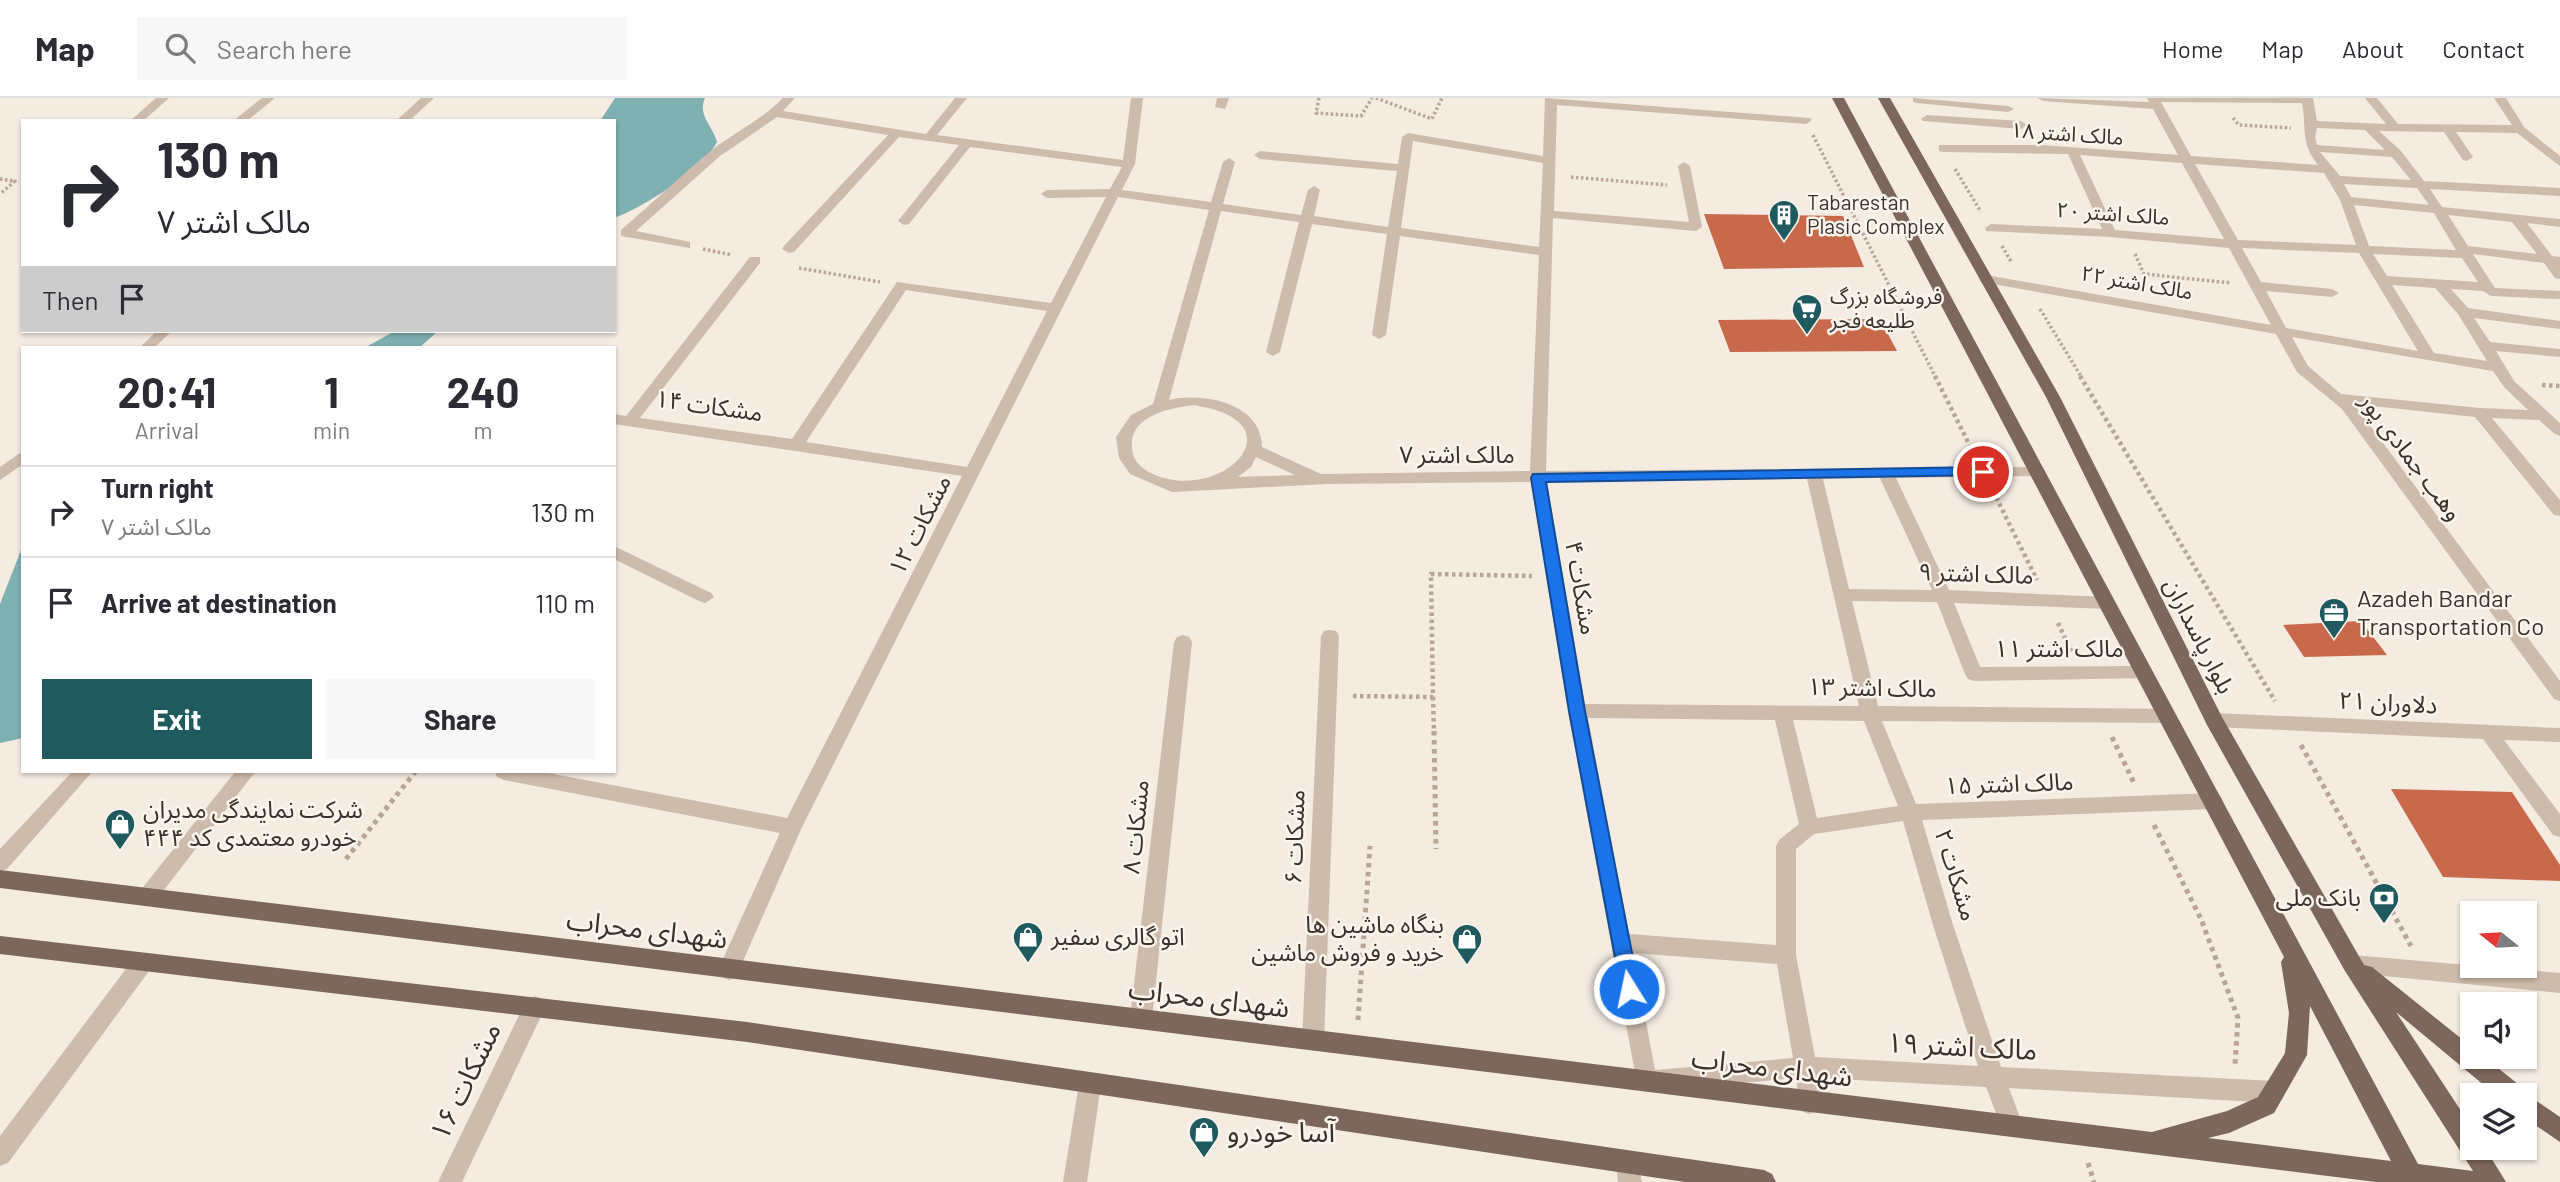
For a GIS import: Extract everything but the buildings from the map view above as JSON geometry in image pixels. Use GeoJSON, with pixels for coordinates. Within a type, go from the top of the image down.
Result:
{"type":"FeatureCollection","features":[{"type":"Feature","properties":{"kind":"main road"},"geometry":{"type":"LineString","coordinates":[[1838,98],[2413,1179]]}},
{"type":"Feature","properties":{"kind":"main road","name":"بلوار پاسداران"},"geometry":{"type":"LineString","coordinates":[[1884,98],[2053,397],[2214,720],[2352,964],[2494,1182]]}},
{"type":"Feature","properties":{"kind":"main road","name":"شهدای محراب"},"geometry":{"type":"LineString","coordinates":[[0,879],[2149,1143],[2413,1179],[2471,1182]]}},
{"type":"Feature","properties":{"kind":"main road"},"geometry":{"type":"LineString","coordinates":[[0,945],[142,964],[747,1032],[1090,1084],[1629,1172],[1764,1182]]}},
{"type":"Feature","properties":{"kind":"main road"},"geometry":{"type":"LineString","coordinates":[[2149,1143],[2229,1122],[2266,1105],[2296,1055],[2300,1013],[2289,945]]}},
{"type":"Feature","properties":{"kind":"main road"},"geometry":{"type":"LineString","coordinates":[[2352,964],[2499,1083]]}},
{"type":"Feature","properties":{"kind":"main road"},"geometry":{"type":"LineString","coordinates":[[2537,1113],[2560,1131]]}},
{"type":"Feature","properties":{"kind":"street"},"geometry":{"type":"LineString","coordinates":[[138,119],[163,98]]}},
{"type":"Feature","properties":{"kind":"street"},"geometry":{"type":"LineString","coordinates":[[242,119],[269,98]]}},
{"type":"Feature","properties":{"kind":"street"},"geometry":{"type":"LineString","coordinates":[[404,119],[428,98]]}},
{"type":"Feature","properties":{"kind":"street"},"geometry":{"type":"LineString","coordinates":[[685,245],[626,233],[714,156],[756,123],[775,113],[789,98]]}},
{"type":"Feature","properties":{"kind":"street"},"geometry":{"type":"LineString","coordinates":[[929,138],[961,98]]}},
{"type":"Feature","properties":{"kind":"street","name":"مشکات ۱۲"},"geometry":{"type":"LineString","coordinates":[[729,970],[792,827],[1129,164],[1137,98]]}},
{"type":"Feature","properties":{"kind":"street"},"geometry":{"type":"LineString","coordinates":[[2043,98],[2155,101],[2307,99],[2312,127],[2309,137],[2312,148],[2325,169],[2336,180],[2364,250],[2429,357]]}},
{"type":"Feature","properties":{"kind":"street"},"geometry":{"type":"LineString","coordinates":[[2371,98],[2396,129]]}},
{"type":"Feature","properties":{"kind":"street"},"geometry":{"type":"LineString","coordinates":[[2500,98],[2520,129],[2560,162]]}},
{"type":"Feature","properties":{"kind":"street"},"geometry":{"type":"LineString","coordinates":[[1551,99],[1806,120]]}},
{"type":"Feature","properties":{"kind":"street","name":"مشکات ۴"},"geometry":{"type":"LineString","coordinates":[[1551,99],[1538,478],[1577,711],[1646,1081]]}},
{"type":"Feature","properties":{"kind":"street"},"geometry":{"type":"LineString","coordinates":[[1917,100],[2006,103],[2041,149]]}},
{"type":"Feature","properties":{"kind":"street","name":"وهب جمادی پور"},"geometry":{"type":"LineString","coordinates":[[2155,101],[2302,369],[2347,406],[2560,694]]}},
{"type":"Feature","properties":{"kind":"street"},"geometry":{"type":"LineString","coordinates":[[775,113],[929,138],[1129,164]]}},
{"type":"Feature","properties":{"kind":"street"},"geometry":{"type":"LineString","coordinates":[[1927,119],[2021,125]]}},
{"type":"Feature","properties":{"kind":"street"},"geometry":{"type":"LineString","coordinates":[[2312,127],[2520,129]]}},
{"type":"Feature","properties":{"kind":"street"},"geometry":{"type":"LineString","coordinates":[[2368,127],[2397,154],[2423,184],[2491,292],[2560,295]]}},
{"type":"Feature","properties":{"kind":"street"},"geometry":{"type":"LineString","coordinates":[[2447,127],[2467,157]]}},
{"type":"Feature","properties":{"kind":"street"},"geometry":{"type":"LineString","coordinates":[[789,249],[897,132]]}},
{"type":"Feature","properties":{"kind":"street"},"geometry":{"type":"LineString","coordinates":[[1379,335],[1408,137],[1549,168]]}},
{"type":"Feature","properties":{"kind":"street"},"geometry":{"type":"LineString","coordinates":[[904,221],[968,142]]}},
{"type":"Feature","properties":{"kind":"street","name":"مالک اشتر ۱۸"},"geometry":{"type":"LineString","coordinates":[[1943,148],[2041,149],[2325,169]]}},
{"type":"Feature","properties":{"kind":"street"},"geometry":{"type":"LineString","coordinates":[[2312,148],[2397,154]]}},
{"type":"Feature","properties":{"kind":"street"},"geometry":{"type":"LineString","coordinates":[[2073,152],[2110,233]]}},
{"type":"Feature","properties":{"kind":"street"},"geometry":{"type":"LineString","coordinates":[[1260,155],[1404,168]]}},
{"type":"Feature","properties":{"kind":"street"},"geometry":{"type":"LineString","coordinates":[[1160,406],[1228,162]]}},
{"type":"Feature","properties":{"kind":"street"},"geometry":{"type":"LineString","coordinates":[[1547,214],[1696,227],[1684,166]]}},
{"type":"Feature","properties":{"kind":"street"},"geometry":{"type":"LineString","coordinates":[[2336,180],[2560,192]]}},
{"type":"Feature","properties":{"kind":"street"},"geometry":{"type":"LineString","coordinates":[[1273,352],[1314,190]]}},
{"type":"Feature","properties":{"kind":"street"},"geometry":{"type":"LineString","coordinates":[[1047,194],[1114,193],[1546,253]]}},
{"type":"Feature","properties":{"kind":"street"},"geometry":{"type":"LineString","coordinates":[[2346,200],[2560,223]]}},
{"type":"Feature","properties":{"kind":"street"},"geometry":{"type":"LineString","coordinates":[[2517,219],[2555,260],[2560,275]]}},
{"type":"Feature","properties":{"kind":"street","name":"مالک اشتر ۲۰"},"geometry":{"type":"LineString","coordinates":[[1991,228],[2126,234],[2233,244],[2464,252],[2555,260]]}},
{"type":"Feature","properties":{"kind":"street"},"geometry":{"type":"LineString","coordinates":[[622,420],[755,260]]}},
{"type":"Feature","properties":{"kind":"street","name":"مالک اشتر ۲۲"},"geometry":{"type":"LineString","coordinates":[[1986,279],[2498,367]]}},
{"type":"Feature","properties":{"kind":"street"},"geometry":{"type":"LineString","coordinates":[[2383,280],[2487,287]]}},
{"type":"Feature","properties":{"kind":"street"},"geometry":{"type":"LineString","coordinates":[[796,445],[902,285],[1054,307]]}},
{"type":"Feature","properties":{"kind":"street"},"geometry":{"type":"LineString","coordinates":[[2440,285],[2464,312],[2509,384],[2560,431]]}},
{"type":"Feature","properties":{"kind":"street"},"geometry":{"type":"LineString","coordinates":[[2256,286],[2332,293]]}},
{"type":"Feature","properties":{"kind":"street"},"geometry":{"type":"LineString","coordinates":[[2464,312],[2560,325]]}},
{"type":"Feature","properties":{"kind":"street"},"geometry":{"type":"LineString","coordinates":[[148,346],[163,333]]}},
{"type":"Feature","properties":{"kind":"street"},"geometry":{"type":"LineString","coordinates":[[2485,346],[2560,353]]}},
{"type":"Feature","properties":{"kind":"street"},"geometry":{"type":"LineString","coordinates":[[2337,398],[2480,413],[2543,415]]}},
{"type":"Feature","properties":{"kind":"street"},"geometry":{"type":"LineString","coordinates":[[1195,401],[1216,403],[1234,411],[1247,422],[1255,435],[1254,449],[1247,463],[1240,469],[1214,483],[1193,487],[1161,483],[1135,471],[1126,458],[1123,444],[1127,430],[1138,418],[1160,406],[1195,401]]}},
{"type":"Feature","properties":{"kind":"street"},"geometry":{"type":"LineString","coordinates":[[2480,413],[2560,511]]}},
{"type":"Feature","properties":{"kind":"street","name":"مشکات ۱۴"},"geometry":{"type":"LineString","coordinates":[[622,420],[974,473]]}},
{"type":"Feature","properties":{"kind":"street"},"geometry":{"type":"LineString","coordinates":[[1254,449],[1290,468],[1327,479]]}},
{"type":"Feature","properties":{"kind":"street"},"geometry":{"type":"LineString","coordinates":[[0,475],[21,458]]}},
{"type":"Feature","properties":{"kind":"street","name":"مالک اشتر ۷"},"geometry":{"type":"LineString","coordinates":[[1214,483],[1327,479],[2037,471]]}},
{"type":"Feature","properties":{"kind":"street"},"geometry":{"type":"LineString","coordinates":[[1886,473],[1943,596]]}},
{"type":"Feature","properties":{"kind":"street","name":"مشکات ۲"},"geometry":{"type":"LineString","coordinates":[[1814,474],[1870,713],[1910,811],[1993,1077],[2012,1126]]}},
{"type":"Feature","properties":{"kind":"street"},"geometry":{"type":"LineString","coordinates":[[616,553],[705,597]]}},
{"type":"Feature","properties":{"kind":"street","name":"مالک اشتر ۹"},"geometry":{"type":"LineString","coordinates":[[1844,595],[2107,603]]}},
{"type":"Feature","properties":{"kind":"street","name":"مالک اشتر ۱۱"},"geometry":{"type":"LineString","coordinates":[[1943,596],[1974,674],[2144,673]]}},
{"type":"Feature","properties":{"kind":"street","name":"مشکات ۶"},"geometry":{"type":"LineString","coordinates":[[1313,1040],[1330,636]]}},
{"type":"Feature","properties":{"kind":"street","name":"مشکات ۸"},"geometry":{"type":"LineString","coordinates":[[1141,1019],[1183,642]]}},
{"type":"Feature","properties":{"kind":"street","name":"مالک اشتر ۱۳"},"geometry":{"type":"LineString","coordinates":[[1577,711],[2167,716]]}},
{"type":"Feature","properties":{"kind":"street"},"geometry":{"type":"LineString","coordinates":[[1782,712],[1808,827],[1786,846],[1786,955],[1806,1068],[1809,1103]]}},
{"type":"Feature","properties":{"kind":"street","name":"دلاوران ۲۱"},"geometry":{"type":"LineString","coordinates":[[2214,720],[2560,735]]}},
{"type":"Feature","properties":{"kind":"street"},"geometry":{"type":"LineString","coordinates":[[2488,732],[2560,829]]}},
{"type":"Feature","properties":{"kind":"street"},"geometry":{"type":"LineString","coordinates":[[0,863],[82,773]]}},
{"type":"Feature","properties":{"kind":"street"},"geometry":{"type":"LineString","coordinates":[[147,897],[245,773]]}},
{"type":"Feature","properties":{"kind":"street"},"geometry":{"type":"LineString","coordinates":[[509,773],[792,827]]}},
{"type":"Feature","properties":{"kind":"street","name":"مالک اشتر ۱۵"},"geometry":{"type":"LineString","coordinates":[[1808,827],[1910,811],[2213,801]]}},
{"type":"Feature","properties":{"kind":"street"},"geometry":{"type":"LineString","coordinates":[[1621,943],[1786,955]]}},
{"type":"Feature","properties":{"kind":"street"},"geometry":{"type":"LineString","coordinates":[[0,1154],[142,964]]}},
{"type":"Feature","properties":{"kind":"street"},"geometry":{"type":"LineString","coordinates":[[2352,964],[2560,983]]}},
{"type":"Feature","properties":{"kind":"street","name":"مشکات ۱۶"},"geometry":{"type":"LineString","coordinates":[[450,1182],[534,1006]]}},
{"type":"Feature","properties":{"kind":"street","name":"مالک اشتر ۱۹"},"geometry":{"type":"LineString","coordinates":[[1646,1081],[1806,1068],[2274,1092]]}},
{"type":"Feature","properties":{"kind":"street"},"geometry":{"type":"LineString","coordinates":[[1075,1182],[1090,1084]]}},
{"type":"Feature","properties":{"kind":"path"},"geometry":{"type":"LineString","coordinates":[[1319,98],[1316,113],[1361,116],[1374,98],[1432,119],[1442,98]]}},
{"type":"Feature","properties":{"kind":"path"},"geometry":{"type":"LineString","coordinates":[[2220,100],[2239,125],[2312,127]]}},
{"type":"Feature","properties":{"kind":"path"},"geometry":{"type":"LineString","coordinates":[[1943,148],[2288,723],[2425,971]]}},
{"type":"Feature","properties":{"kind":"path"},"geometry":{"type":"LineString","coordinates":[[1549,168],[1688,186]]}},
{"type":"Feature","properties":{"kind":"path"},"geometry":{"type":"LineString","coordinates":[[0,179],[15,181],[0,194]]}},
{"type":"Feature","properties":{"kind":"path"},"geometry":{"type":"LineString","coordinates":[[2126,234],[2144,274],[2256,286]]}},
{"type":"Feature","properties":{"kind":"path"},"geometry":{"type":"LineString","coordinates":[[685,245],[902,285]]}},
{"type":"Feature","properties":{"kind":"path"},"geometry":{"type":"LineString","coordinates":[[1436,849],[1431,574],[1554,576]]}},
{"type":"Feature","properties":{"kind":"path"},"geometry":{"type":"LineString","coordinates":[[1327,696],[1433,697]]}},
{"type":"Feature","properties":{"kind":"path"},"geometry":{"type":"LineString","coordinates":[[346,859],[414,773]]}},
{"type":"Feature","properties":{"kind":"path"},"geometry":{"type":"LineString","coordinates":[[1356,1045],[1370,846]]}},
{"type":"Feature","properties":{"kind":"water"},"geometry":{"type":"Polygon","coordinates":[[[615,98],[705,98],[704,115],[717,142],[710,153],[686,175],[640,206],[616,217],[616,119],[601,119],[615,98]]]}},
{"type":"Feature","properties":{"kind":"water"},"geometry":{"type":"Polygon","coordinates":[[[391,333],[436,333],[421,346],[368,346],[391,333]]]}},
{"type":"Feature","properties":{"kind":"water"},"geometry":{"type":"Polygon","coordinates":[[[21,550],[21,738],[0,743],[0,604],[21,550]]]}},
{"type":"Feature","properties":{"kind":"place","name":"Tabarestan Plasic Complex"},"geometry":{"type":"Point","coordinates":[1784,242]}},
{"type":"Feature","properties":{"kind":"place","name":"فروشگاه بزرگ طلیعه فجر"},"geometry":{"type":"Point","coordinates":[1807,336]}},
{"type":"Feature","properties":{"kind":"place","name":"Azadeh Bandar Transportation Co"},"geometry":{"type":"Point","coordinates":[2334,640]}},
{"type":"Feature","properties":{"kind":"place","name":"شرکت نمایندگی مدیران خودرو معتمدی کد ۴۴۴"},"geometry":{"type":"Point","coordinates":[120,851]}},
{"type":"Feature","properties":{"kind":"place","name":"بانک ملی"},"geometry":{"type":"Point","coordinates":[2384,925]}},
{"type":"Feature","properties":{"kind":"place","name":"اتو گالری سفیر"},"geometry":{"type":"Point","coordinates":[1028,964]}},
{"type":"Feature","properties":{"kind":"place","name":"بنگاه ماشین ها خرید و فروش ماشین"},"geometry":{"type":"Point","coordinates":[1467,966]}},
{"type":"Feature","properties":{"kind":"place","name":"آسا خودرو"},"geometry":{"type":"Point","coordinates":[1204,1159]}},
{"type":"Feature","properties":{"kind":"route"},"geometry":{"type":"LineString","coordinates":[[1629,989],[1577,711],[1538,478],[1983,472]]}}]}
